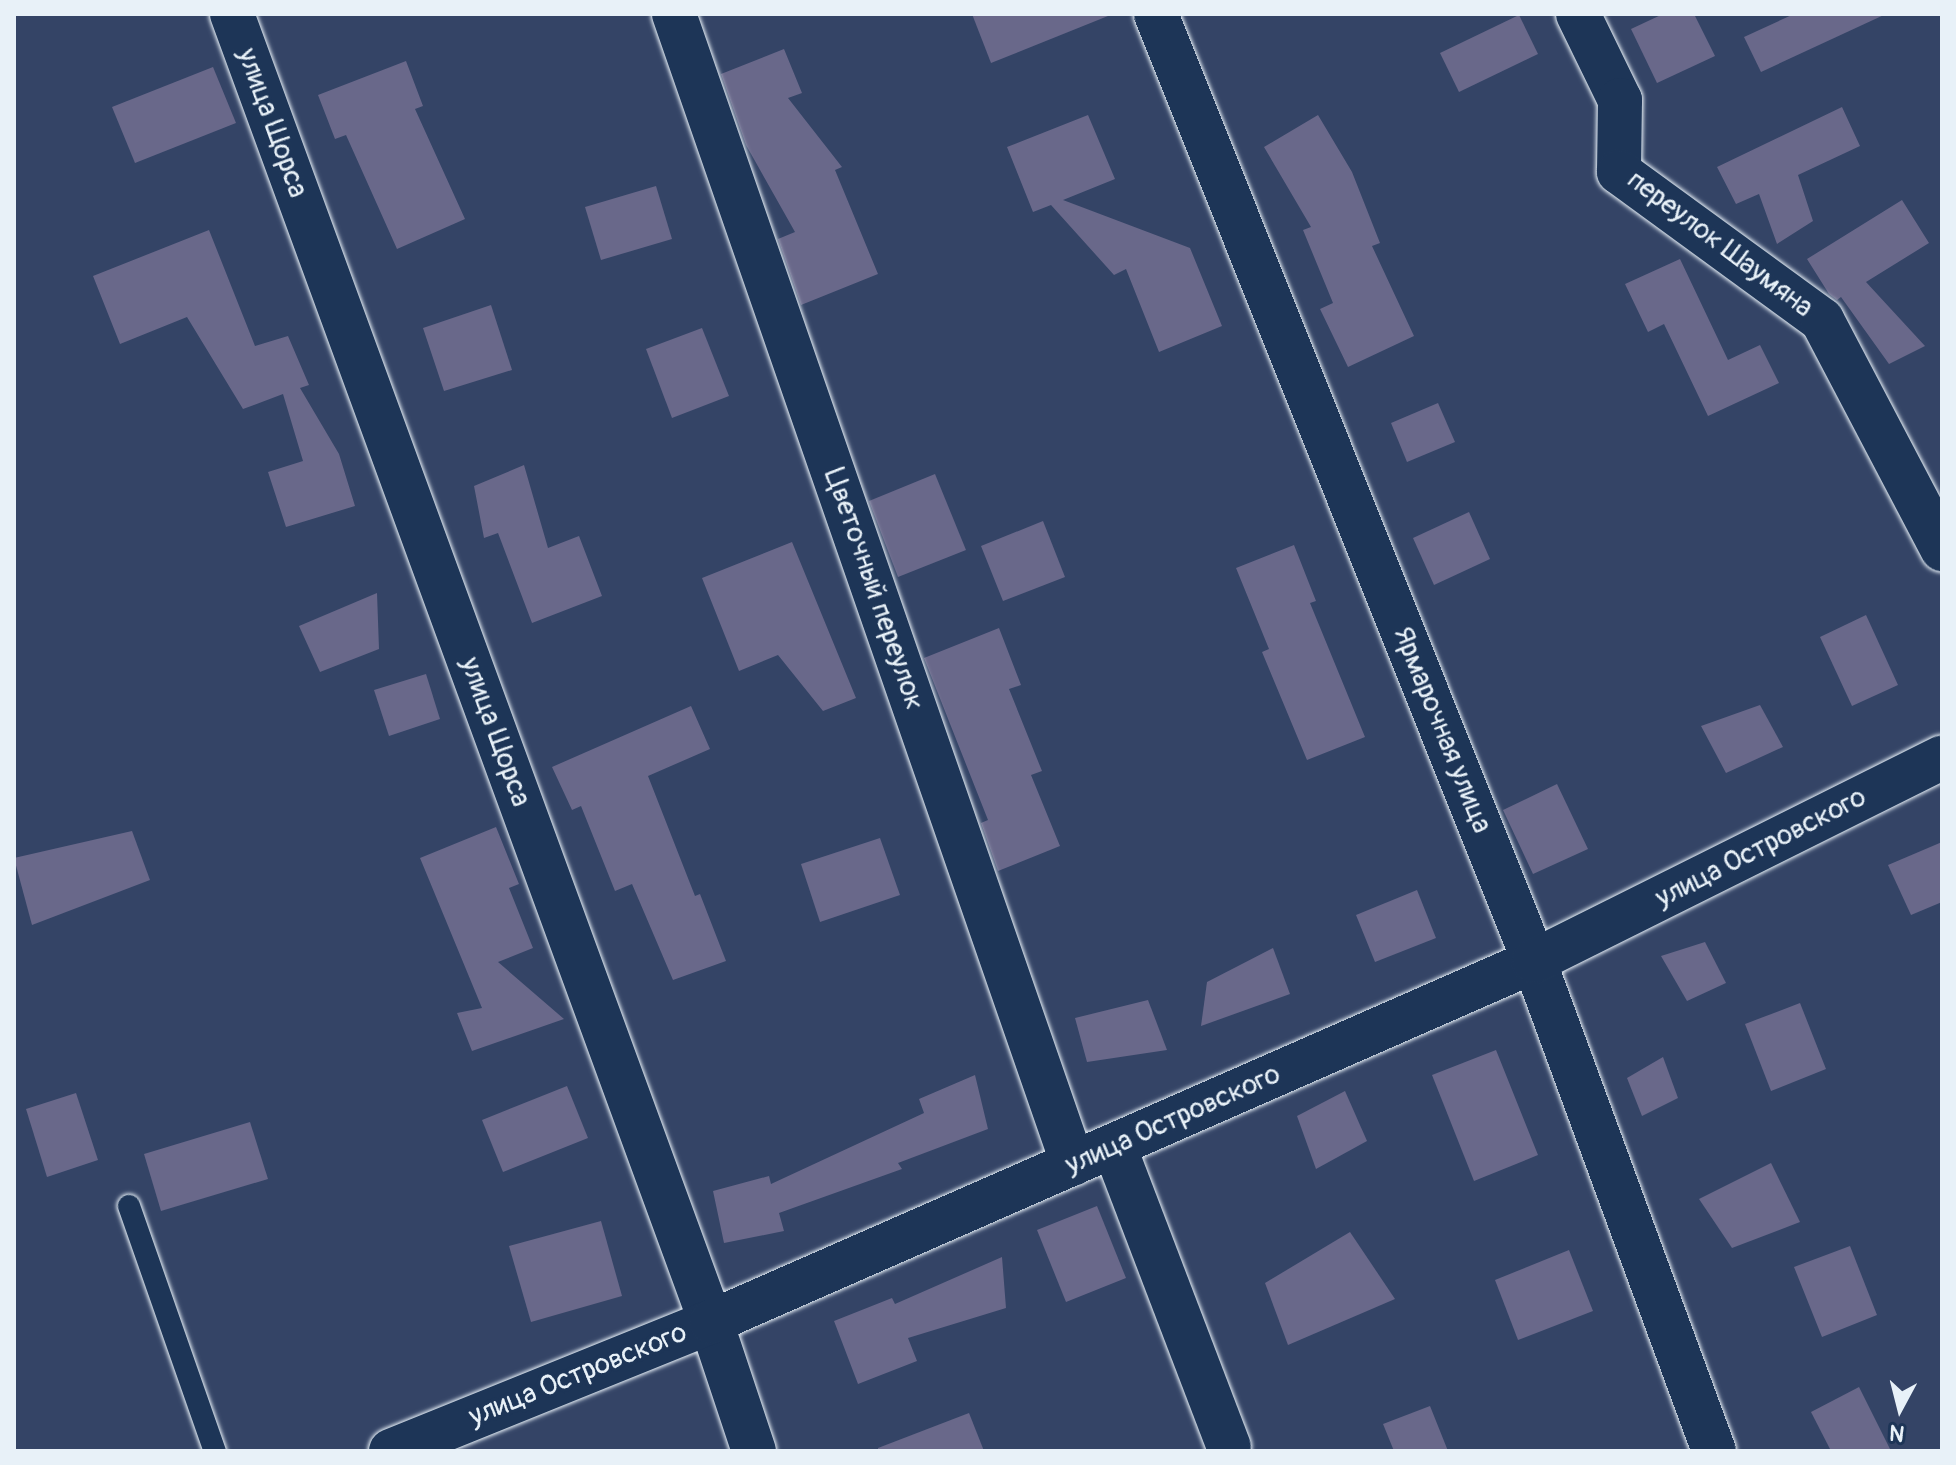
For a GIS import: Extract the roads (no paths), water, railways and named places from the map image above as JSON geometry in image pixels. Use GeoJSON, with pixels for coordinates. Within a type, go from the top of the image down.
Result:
{"type":"FeatureCollection","features":[{"type":"Feature","properties":{"kind":"street","name":"улица Щорса"},"geometry":{"type":"LineString","coordinates":[[232,14],[711,1322],[754,1451]]}},
{"type":"Feature","properties":{"kind":"street","name":"Цветочный переулок"},"geometry":{"type":"LineString","coordinates":[[674,14],[1073,1164]]}},
{"type":"Feature","properties":{"kind":"street","name":"Ярмарочная улица"},"geometry":{"type":"LineString","coordinates":[[1156,14],[1534,961],[1714,1451]]}},
{"type":"Feature","properties":{"kind":"street","name":"переулок Шаумяна"},"geometry":{"type":"LineString","coordinates":[[1578,14],[1620,100],[1619,172],[1822,320],[1942,549]]}},
{"type":"Feature","properties":{"kind":"street","name":"улица Островского"},"geometry":{"type":"LineString","coordinates":[[391,1451],[711,1322],[1534,961],[1942,758]]}},
{"type":"Feature","properties":{"kind":"street"},"geometry":{"type":"LineString","coordinates":[[1114,1146],[1229,1447]]}},
{"type":"Feature","properties":{"kind":"lane"},"geometry":{"type":"LineString","coordinates":[[129,1206],[215,1451]]}}]}
